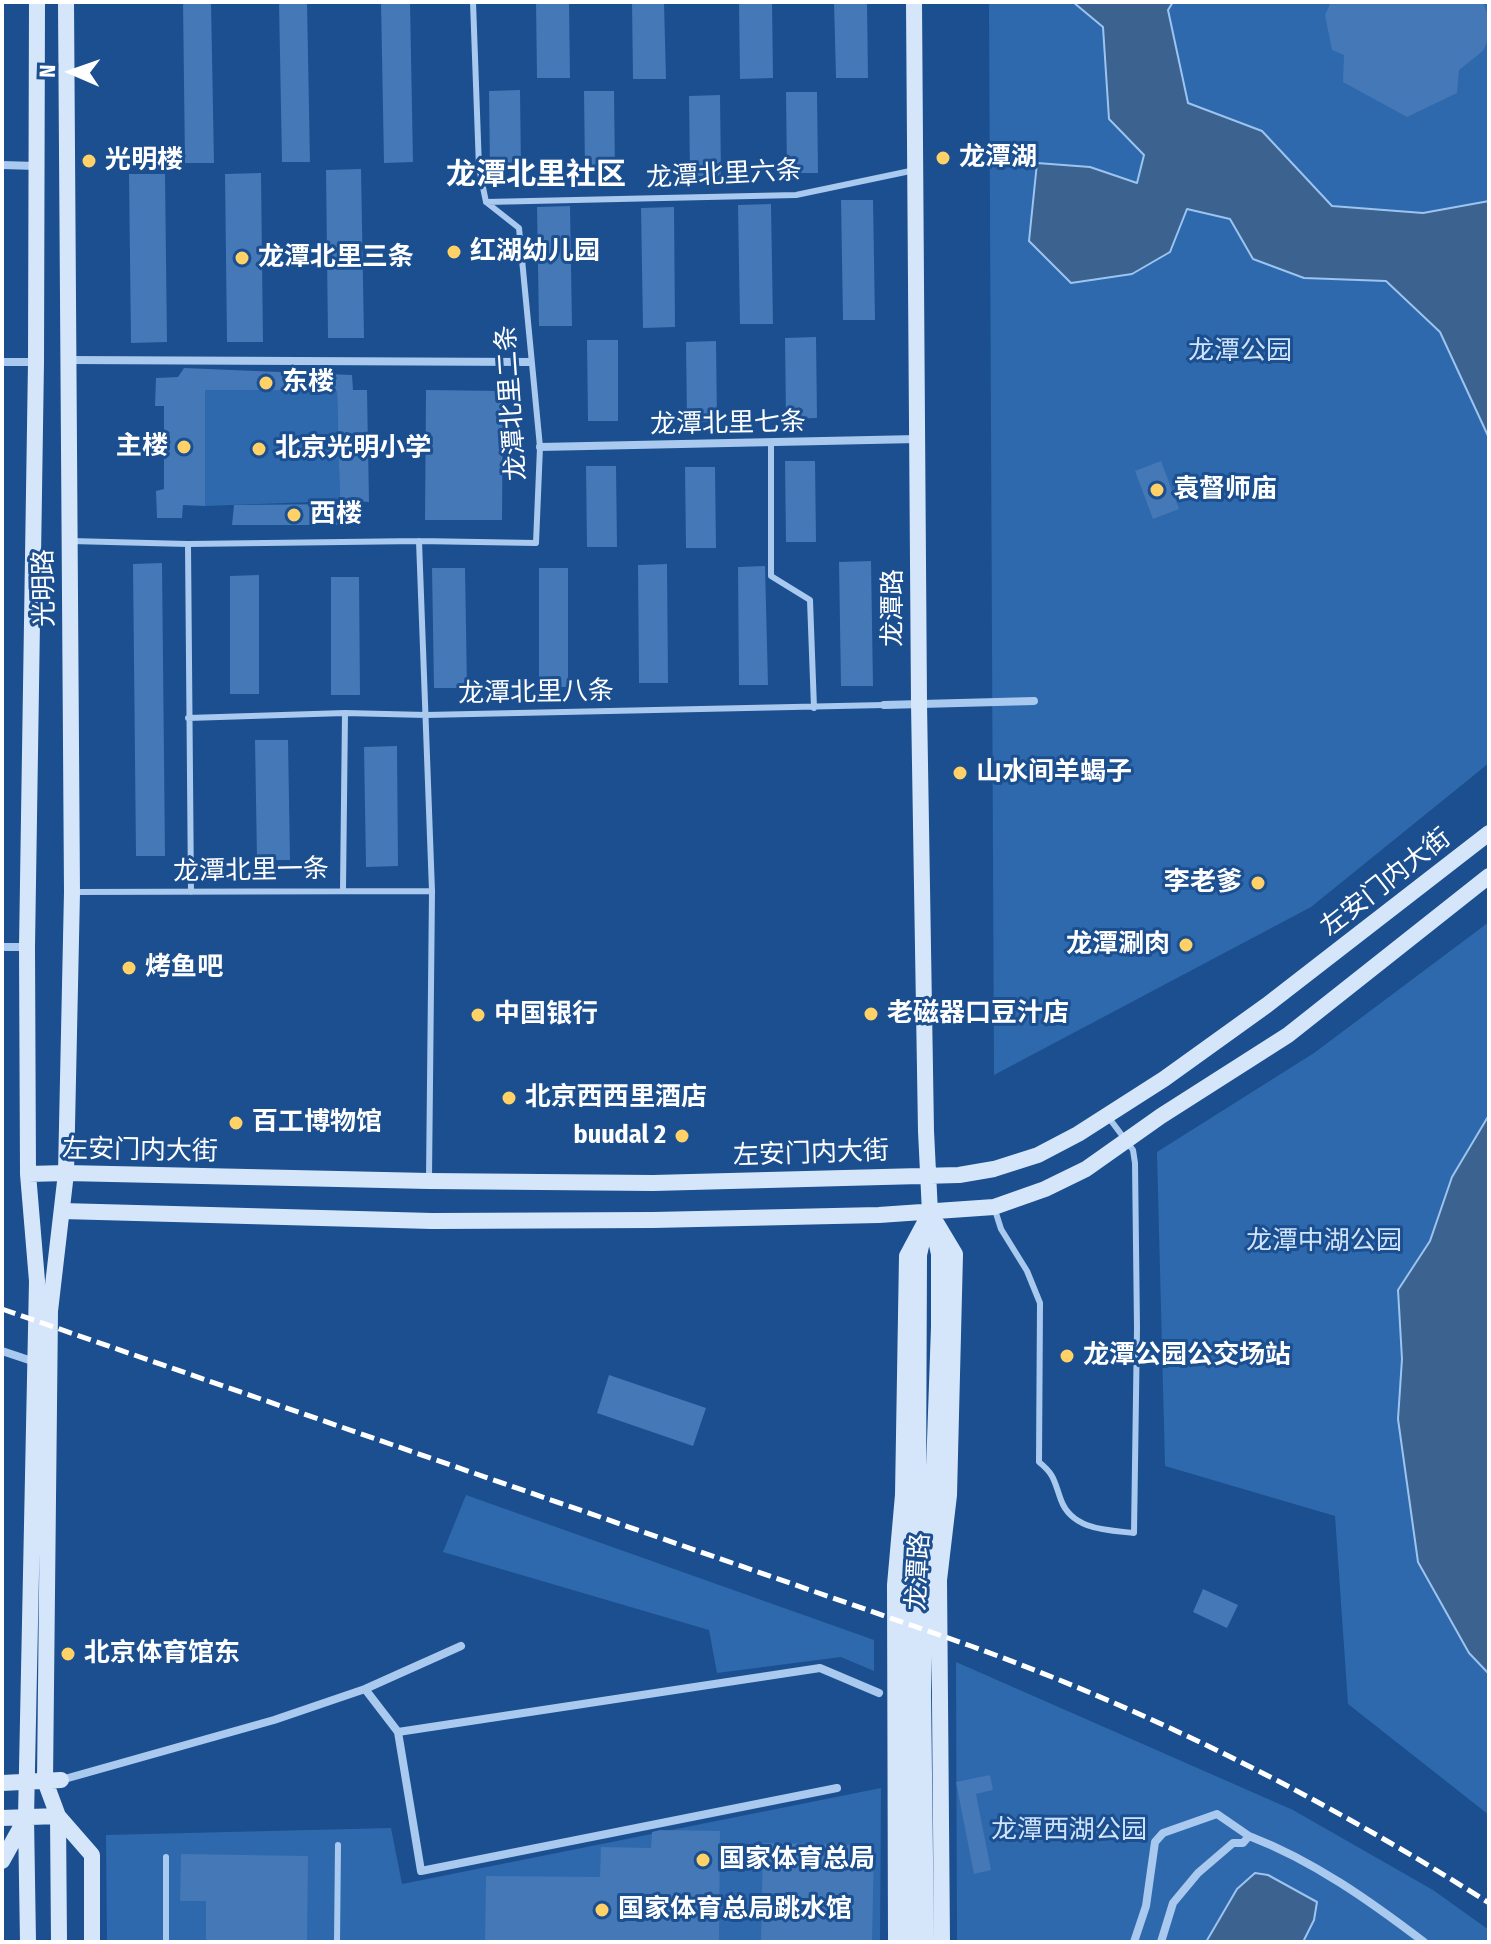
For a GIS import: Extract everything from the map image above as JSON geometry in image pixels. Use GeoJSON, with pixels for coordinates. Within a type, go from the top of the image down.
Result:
{"type":"FeatureCollection","features":[{"type":"Feature","properties":{"kind":"street","name":"光明路"},"geometry":{"type":"LineString","coordinates":[[28,1942],[26,1817],[37,1281],[28,1174],[27,947],[36,362],[37,2]]}},
{"type":"Feature","properties":{"kind":"street","name":"光明路"},"geometry":{"type":"LineString","coordinates":[[53,1781],[50,1311],[66,1173],[72,892],[66,2]]}},
{"type":"Feature","properties":{"kind":"street","name":"龙潭路"},"geometry":{"type":"LineString","coordinates":[[914,2],[919,703],[928,1175],[930,1213],[939,1254],[933,1498],[925,1580],[923,1676],[926,1942]]}},
{"type":"Feature","properties":{"kind":"street"},"geometry":{"type":"LineString","coordinates":[[2,165],[38,166]]}},
{"type":"Feature","properties":{"kind":"street"},"geometry":{"type":"LineString","coordinates":[[67,360],[530,362]]}},
{"type":"Feature","properties":{"kind":"street"},"geometry":{"type":"LineString","coordinates":[[2,362],[36,362]]}},
{"type":"Feature","properties":{"kind":"street","name":"龙潭北里七条"},"geometry":{"type":"LineString","coordinates":[[540,447],[917,439]]}},
{"type":"Feature","properties":{"kind":"street"},"geometry":{"type":"LineString","coordinates":[[884,705],[1034,701]]}},
{"type":"Feature","properties":{"kind":"street","name":"左安门内大街"},"geometry":{"type":"LineString","coordinates":[[28,1174],[653,1183],[959,1175],[994,1169],[1038,1155],[1078,1134],[1164,1079],[1267,1005],[1489,833]]}},
{"type":"Feature","properties":{"kind":"street"},"geometry":{"type":"LineString","coordinates":[[62,1211],[432,1221],[653,1220],[930,1213],[994,1207],[1045,1189],[1086,1169],[1288,1035],[1489,876]]}},
{"type":"Feature","properties":{"kind":"street"},"geometry":{"type":"LineString","coordinates":[[2,947],[27,947]]}},
{"type":"Feature","properties":{"kind":"street","name":"龙潭路"},"geometry":{"type":"LineString","coordinates":[[896,1942],[895,1585],[903,1495],[907,1256],[930,1213]]}},
{"type":"Feature","properties":{"kind":"street","name":"龙潭路"},"geometry":{"type":"LineString","coordinates":[[910,1942],[909,1669],[911,1576],[918,1495],[919,1255],[930,1213]]}},
{"type":"Feature","properties":{"kind":"street","name":"龙潭路"},"geometry":{"type":"LineString","coordinates":[[930,1213],[955,1254],[949,1495],[939,1580],[942,1942]]}},
{"type":"Feature","properties":{"kind":"street"},"geometry":{"type":"LineString","coordinates":[[2,1351],[35,1362]]}},
{"type":"Feature","properties":{"kind":"street"},"geometry":{"type":"LineString","coordinates":[[2,1783],[53,1781],[274,1720],[365,1689],[461,1646]]}},
{"type":"Feature","properties":{"kind":"street"},"geometry":{"type":"LineString","coordinates":[[398,1732],[820,1668],[879,1693]]}},
{"type":"Feature","properties":{"kind":"street"},"geometry":{"type":"LineString","coordinates":[[365,1689],[398,1732],[421,1871],[837,1788]]}},
{"type":"Feature","properties":{"kind":"street"},"geometry":{"type":"LineString","coordinates":[[53,1781],[58,1816],[59,1942]]}},
{"type":"Feature","properties":{"kind":"street"},"geometry":{"type":"LineString","coordinates":[[1134,1942],[1146,1906],[1155,1842],[1163,1833],[1217,1814],[1249,1836],[1275,1846],[1347,1886],[1424,1942]]}},
{"type":"Feature","properties":{"kind":"street"},"geometry":{"type":"LineString","coordinates":[[2,1818],[58,1816]]}},
{"type":"Feature","properties":{"kind":"street"},"geometry":{"type":"LineString","coordinates":[[58,1816],[92,1855],[92,1942]]}},
{"type":"Feature","properties":{"kind":"street"},"geometry":{"type":"LineString","coordinates":[[2,1861],[26,1817]]}},
{"type":"Feature","properties":{"kind":"street"},"geometry":{"type":"LineString","coordinates":[[1161,1942],[1173,1903],[1198,1873],[1233,1843],[1243,1843],[1249,1836]]}},
{"type":"Feature","properties":{"kind":"lane"},"geometry":{"type":"LineString","coordinates":[[473,2],[479,168],[486,202]]}},
{"type":"Feature","properties":{"kind":"lane","name":"龙潭北里六条"},"geometry":{"type":"LineString","coordinates":[[486,202],[796,195],[915,170]]}},
{"type":"Feature","properties":{"kind":"lane","name":"龙潭北里二条"},"geometry":{"type":"LineString","coordinates":[[68,541],[188,544],[536,543],[540,447],[519,228],[486,202]]}},
{"type":"Feature","properties":{"kind":"lane"},"geometry":{"type":"LineString","coordinates":[[771,443],[771,576],[810,600],[814,708]]}},
{"type":"Feature","properties":{"kind":"lane"},"geometry":{"type":"LineString","coordinates":[[419,541],[432,891],[429,1181]]}},
{"type":"Feature","properties":{"kind":"lane"},"geometry":{"type":"LineString","coordinates":[[188,544],[191,892]]}},
{"type":"Feature","properties":{"kind":"lane","name":"龙潭北里八条"},"geometry":{"type":"LineString","coordinates":[[188,718],[884,705]]}},
{"type":"Feature","properties":{"kind":"lane"},"geometry":{"type":"LineString","coordinates":[[343,889],[345,713]]}},
{"type":"Feature","properties":{"kind":"lane","name":"龙潭北里一条"},"geometry":{"type":"LineString","coordinates":[[72,892],[432,891]]}},
{"type":"Feature","properties":{"kind":"lane"},"geometry":{"type":"LineString","coordinates":[[994,1207],[1001,1229],[1027,1271],[1040,1303],[1039,1462],[1053,1473],[1063,1505],[1079,1523],[1134,1533],[1137,1328],[1135,1163],[1133,1150],[1107,1115]]}},
{"type":"Feature","properties":{"kind":"lane"},"geometry":{"type":"LineString","coordinates":[[337,1942],[338,1845]]}},
{"type":"Feature","properties":{"kind":"lane"},"geometry":{"type":"LineString","coordinates":[[166,1857],[166,1942]]}},
{"type":"Feature","properties":{"kind":"green space","name":"龙潭公园"},"geometry":{"type":"Polygon","coordinates":[[[989,2],[1489,2],[1489,763],[1311,907],[994,1075],[989,2]]]}},
{"type":"Feature","properties":{"kind":"green space"},"geometry":{"type":"Polygon","coordinates":[[[205,390],[337,391],[340,501],[205,506],[205,390]]]}},
{"type":"Feature","properties":{"kind":"green space","name":"龙潭中湖公园"},"geometry":{"type":"Polygon","coordinates":[[[1489,922],[1489,1815],[1348,1704],[1335,1516],[1165,1466],[1157,1152],[1314,1053],[1489,922]]]}},
{"type":"Feature","properties":{"kind":"green space"},"geometry":{"type":"Polygon","coordinates":[[[466,1495],[874,1640],[874,1671],[841,1657],[717,1673],[709,1630],[443,1552],[466,1495]]]}},
{"type":"Feature","properties":{"kind":"green space","name":"龙潭西湖公园"},"geometry":{"type":"Polygon","coordinates":[[[956,1662],[1293,1810],[1433,1890],[1489,1930],[1489,1942],[957,1942],[956,1662]]]}},
{"type":"Feature","properties":{"kind":"green space","name":"国家体育总局"},"geometry":{"type":"Polygon","coordinates":[[[881,1788],[880,1942],[107,1942],[106,1835],[391,1828],[402,1884],[881,1788]]]}},
{"type":"Feature","properties":{"kind":"shaded area"},"geometry":{"type":"Polygon","coordinates":[[[1073,2],[1173,2],[1168,10],[1188,103],[1262,131],[1332,206],[1423,213],[1489,201],[1489,438],[1440,332],[1386,281],[1304,278],[1253,259],[1230,219],[1187,209],[1170,252],[1132,274],[1071,283],[1029,241],[1037,163],[1090,167],[1137,183],[1144,155],[1109,119],[1103,27],[1073,2]]]}},
{"type":"Feature","properties":{"kind":"shaded area"},"geometry":{"type":"Polygon","coordinates":[[[1489,1115],[1489,1674],[1469,1653],[1418,1562],[1398,1419],[1402,1359],[1398,1290],[1430,1241],[1452,1177],[1489,1115]]]}},
{"type":"Feature","properties":{"kind":"shaded area"},"geometry":{"type":"Polygon","coordinates":[[[1255,1873],[1268,1875],[1317,1902],[1314,1920],[1303,1942],[1206,1942],[1237,1889],[1255,1873]]]}},
{"type":"Feature","properties":{"kind":"building"},"geometry":{"type":"Polygon","coordinates":[[[183,2],[211,2],[214,163],[185,163],[183,2]]]}},
{"type":"Feature","properties":{"kind":"building"},"geometry":{"type":"Polygon","coordinates":[[[279,2],[307,2],[310,162],[282,162],[279,2]]]}},
{"type":"Feature","properties":{"kind":"building"},"geometry":{"type":"Polygon","coordinates":[[[381,2],[410,2],[413,162],[384,163],[381,2]]]}},
{"type":"Feature","properties":{"kind":"building"},"geometry":{"type":"Polygon","coordinates":[[[536,2],[569,2],[570,78],[537,78],[536,2]]]}},
{"type":"Feature","properties":{"kind":"building"},"geometry":{"type":"Polygon","coordinates":[[[632,2],[664,2],[666,79],[633,79],[632,2]]]}},
{"type":"Feature","properties":{"kind":"building"},"geometry":{"type":"Polygon","coordinates":[[[739,2],[772,2],[773,78],[740,79],[739,2]]]}},
{"type":"Feature","properties":{"kind":"building"},"geometry":{"type":"Polygon","coordinates":[[[834,2],[867,2],[868,78],[836,78],[834,2]]]}},
{"type":"Feature","properties":{"kind":"building"},"geometry":{"type":"Polygon","coordinates":[[[1331,2],[1483,2],[1489,18],[1489,38],[1483,51],[1459,70],[1457,93],[1407,117],[1343,82],[1344,55],[1332,50],[1325,15],[1331,2]]]}},
{"type":"Feature","properties":{"kind":"building"},"geometry":{"type":"Polygon","coordinates":[[[520,90],[521,171],[490,172],[489,91],[520,90]]]}},
{"type":"Feature","properties":{"kind":"building"},"geometry":{"type":"Polygon","coordinates":[[[584,91],[614,91],[615,172],[585,172],[584,91]]]}},
{"type":"Feature","properties":{"kind":"building"},"geometry":{"type":"Polygon","coordinates":[[[786,92],[817,92],[818,173],[787,173],[786,92]]]}},
{"type":"Feature","properties":{"kind":"building"},"geometry":{"type":"Polygon","coordinates":[[[720,95],[721,176],[690,176],[689,96],[720,95]]]}},
{"type":"Feature","properties":{"kind":"building"},"geometry":{"type":"Polygon","coordinates":[[[361,169],[364,338],[328,338],[326,170],[361,169]]]}},
{"type":"Feature","properties":{"kind":"building"},"geometry":{"type":"Polygon","coordinates":[[[261,173],[263,342],[227,342],[225,174],[261,173]]]}},
{"type":"Feature","properties":{"kind":"building"},"geometry":{"type":"Polygon","coordinates":[[[129,174],[165,174],[167,342],[131,343],[129,174]]]}},
{"type":"Feature","properties":{"kind":"building"},"geometry":{"type":"Polygon","coordinates":[[[841,200],[873,200],[875,320],[843,320],[841,200]]]}},
{"type":"Feature","properties":{"kind":"building"},"geometry":{"type":"Polygon","coordinates":[[[771,204],[773,324],[740,324],[738,205],[771,204]]]}},
{"type":"Feature","properties":{"kind":"building"},"geometry":{"type":"Polygon","coordinates":[[[570,206],[572,326],[539,326],[537,207],[570,206]]]}},
{"type":"Feature","properties":{"kind":"building"},"geometry":{"type":"Polygon","coordinates":[[[674,207],[675,327],[643,328],[641,208],[674,207]]]}},
{"type":"Feature","properties":{"kind":"building"},"geometry":{"type":"Polygon","coordinates":[[[816,337],[817,418],[786,419],[785,338],[816,337]]]}},
{"type":"Feature","properties":{"kind":"building"},"geometry":{"type":"Polygon","coordinates":[[[587,340],[618,340],[618,421],[588,421],[587,340]]]}},
{"type":"Feature","properties":{"kind":"building"},"geometry":{"type":"Polygon","coordinates":[[[716,341],[717,422],[687,422],[686,342],[716,341]]]}},
{"type":"Feature","properties":{"kind":"building"},"geometry":{"type":"Polygon","coordinates":[[[184,368],[352,375],[353,390],[367,390],[369,502],[354,501],[354,525],[232,525],[234,505],[340,504],[337,391],[205,390],[205,506],[183,505],[182,518],[157,518],[156,491],[164,489],[164,406],[155,406],[156,378],[178,377],[184,368]]]}},
{"type":"Feature","properties":{"kind":"building"},"geometry":{"type":"Polygon","coordinates":[[[426,390],[503,391],[502,520],[425,520],[426,390]]]}},
{"type":"Feature","properties":{"kind":"building"},"geometry":{"type":"Polygon","coordinates":[[[785,461],[815,461],[816,542],[786,542],[785,461]]]}},
{"type":"Feature","properties":{"kind":"building","name":"袁督师庙"},"geometry":{"type":"Polygon","coordinates":[[[1161,461],[1179,509],[1153,519],[1135,471],[1161,461]]]}},
{"type":"Feature","properties":{"kind":"building"},"geometry":{"type":"Polygon","coordinates":[[[586,466],[616,466],[617,547],[587,547],[586,466]]]}},
{"type":"Feature","properties":{"kind":"building"},"geometry":{"type":"Polygon","coordinates":[[[685,467],[715,467],[716,548],[686,548],[685,467]]]}},
{"type":"Feature","properties":{"kind":"building"},"geometry":{"type":"Polygon","coordinates":[[[871,561],[873,686],[841,686],[839,562],[871,561]]]}},
{"type":"Feature","properties":{"kind":"building"},"geometry":{"type":"Polygon","coordinates":[[[162,563],[165,856],[136,856],[133,564],[162,563]]]}},
{"type":"Feature","properties":{"kind":"building"},"geometry":{"type":"Polygon","coordinates":[[[667,564],[668,683],[639,683],[638,565],[667,564]]]}},
{"type":"Feature","properties":{"kind":"building"},"geometry":{"type":"Polygon","coordinates":[[[765,566],[768,685],[739,685],[738,567],[765,566]]]}},
{"type":"Feature","properties":{"kind":"building"},"geometry":{"type":"Polygon","coordinates":[[[432,568],[465,568],[467,688],[434,688],[432,568]]]}},
{"type":"Feature","properties":{"kind":"building"},"geometry":{"type":"Polygon","coordinates":[[[539,568],[568,568],[568,687],[539,687],[539,568]]]}},
{"type":"Feature","properties":{"kind":"building"},"geometry":{"type":"Polygon","coordinates":[[[259,575],[259,694],[230,694],[230,576],[259,575]]]}},
{"type":"Feature","properties":{"kind":"building"},"geometry":{"type":"Polygon","coordinates":[[[331,577],[359,577],[360,695],[331,695],[331,577]]]}},
{"type":"Feature","properties":{"kind":"building"},"geometry":{"type":"Polygon","coordinates":[[[255,740],[288,740],[290,860],[257,860],[255,740]]]}},
{"type":"Feature","properties":{"kind":"building"},"geometry":{"type":"Polygon","coordinates":[[[397,746],[398,866],[366,867],[364,747],[397,746]]]}},
{"type":"Feature","properties":{"kind":"building"},"geometry":{"type":"Polygon","coordinates":[[[609,1375],[706,1408],[693,1446],[597,1413],[609,1375]]]}},
{"type":"Feature","properties":{"kind":"building"},"geometry":{"type":"Polygon","coordinates":[[[1203,1589],[1238,1605],[1227,1628],[1193,1612],[1203,1589]]]}},
{"type":"Feature","properties":{"kind":"building"},"geometry":{"type":"Polygon","coordinates":[[[990,1775],[993,1790],[976,1794],[991,1870],[974,1874],[956,1782],[990,1775]]]}},
{"type":"Feature","properties":{"kind":"building","name":"国家体育总局跳水馆"},"geometry":{"type":"Polygon","coordinates":[[[720,1831],[719,1942],[485,1942],[486,1876],[600,1877],[601,1847],[651,1848],[652,1832],[720,1831]]]}},
{"type":"Feature","properties":{"kind":"building"},"geometry":{"type":"Polygon","coordinates":[[[763,1843],[874,1845],[872,1942],[761,1942],[763,1843]]]}},
{"type":"Feature","properties":{"kind":"building"},"geometry":{"type":"Polygon","coordinates":[[[181,1854],[308,1856],[307,1942],[206,1942],[206,1901],[180,1901],[181,1854]]]}},
{"type":"Feature","properties":{"kind":"railway"},"geometry":{"type":"LineString","coordinates":[[2,1309],[1039,1672],[1237,1760],[1364,1828],[1489,1903]]}},
{"type":"Feature","properties":{"kind":"place","name":"龙潭湖"},"geometry":{"type":"Point","coordinates":[943,158]}},
{"type":"Feature","properties":{"kind":"place","name":"光明楼"},"geometry":{"type":"Point","coordinates":[89,161]}},
{"type":"Feature","properties":{"kind":"place","name":"红湖幼儿园"},"geometry":{"type":"Point","coordinates":[454,252]}},
{"type":"Feature","properties":{"kind":"place","name":"龙潭北里三条"},"geometry":{"type":"Point","coordinates":[242,258]}},
{"type":"Feature","properties":{"kind":"place","name":"东楼"},"geometry":{"type":"Point","coordinates":[266,383]}},
{"type":"Feature","properties":{"kind":"place","name":"主楼"},"geometry":{"type":"Point","coordinates":[184,447]}},
{"type":"Feature","properties":{"kind":"place","name":"北京光明小学"},"geometry":{"type":"Point","coordinates":[259,449]}},
{"type":"Feature","properties":{"kind":"place","name":"袁督师庙"},"geometry":{"type":"Point","coordinates":[1157,490]}},
{"type":"Feature","properties":{"kind":"place","name":"西楼"},"geometry":{"type":"Point","coordinates":[294,515]}},
{"type":"Feature","properties":{"kind":"place","name":"山水间羊蝎子"},"geometry":{"type":"Point","coordinates":[960,773]}},
{"type":"Feature","properties":{"kind":"place","name":"李老爹"},"geometry":{"type":"Point","coordinates":[1258,883]}},
{"type":"Feature","properties":{"kind":"place","name":"龙潭涮肉"},"geometry":{"type":"Point","coordinates":[1186,945]}},
{"type":"Feature","properties":{"kind":"place","name":"烤鱼吧"},"geometry":{"type":"Point","coordinates":[129,968]}},
{"type":"Feature","properties":{"kind":"place","name":"老磁器口豆汁店"},"geometry":{"type":"Point","coordinates":[871,1014]}},
{"type":"Feature","properties":{"kind":"place","name":"中国银行"},"geometry":{"type":"Point","coordinates":[478,1015]}},
{"type":"Feature","properties":{"kind":"place","name":"北京西西里酒店"},"geometry":{"type":"Point","coordinates":[509,1098]}},
{"type":"Feature","properties":{"kind":"place","name":"百工博物馆"},"geometry":{"type":"Point","coordinates":[236,1123]}},
{"type":"Feature","properties":{"kind":"place","name":"buudal 2"},"geometry":{"type":"Point","coordinates":[682,1136]}},
{"type":"Feature","properties":{"kind":"place","name":"龙潭公园公交场站"},"geometry":{"type":"Point","coordinates":[1067,1356]}},
{"type":"Feature","properties":{"kind":"place","name":"北京体育馆东"},"geometry":{"type":"Point","coordinates":[68,1654]}},
{"type":"Feature","properties":{"kind":"place","name":"国家体育总局"},"geometry":{"type":"Point","coordinates":[703,1860]}},
{"type":"Feature","properties":{"kind":"place","name":"国家体育总局跳水馆"},"geometry":{"type":"Point","coordinates":[602,1910]}},
{"type":"Feature","properties":{"kind":"district","name":"龙潭北里社区"},"geometry":{"type":"Point","coordinates":[536,176]}}]}
